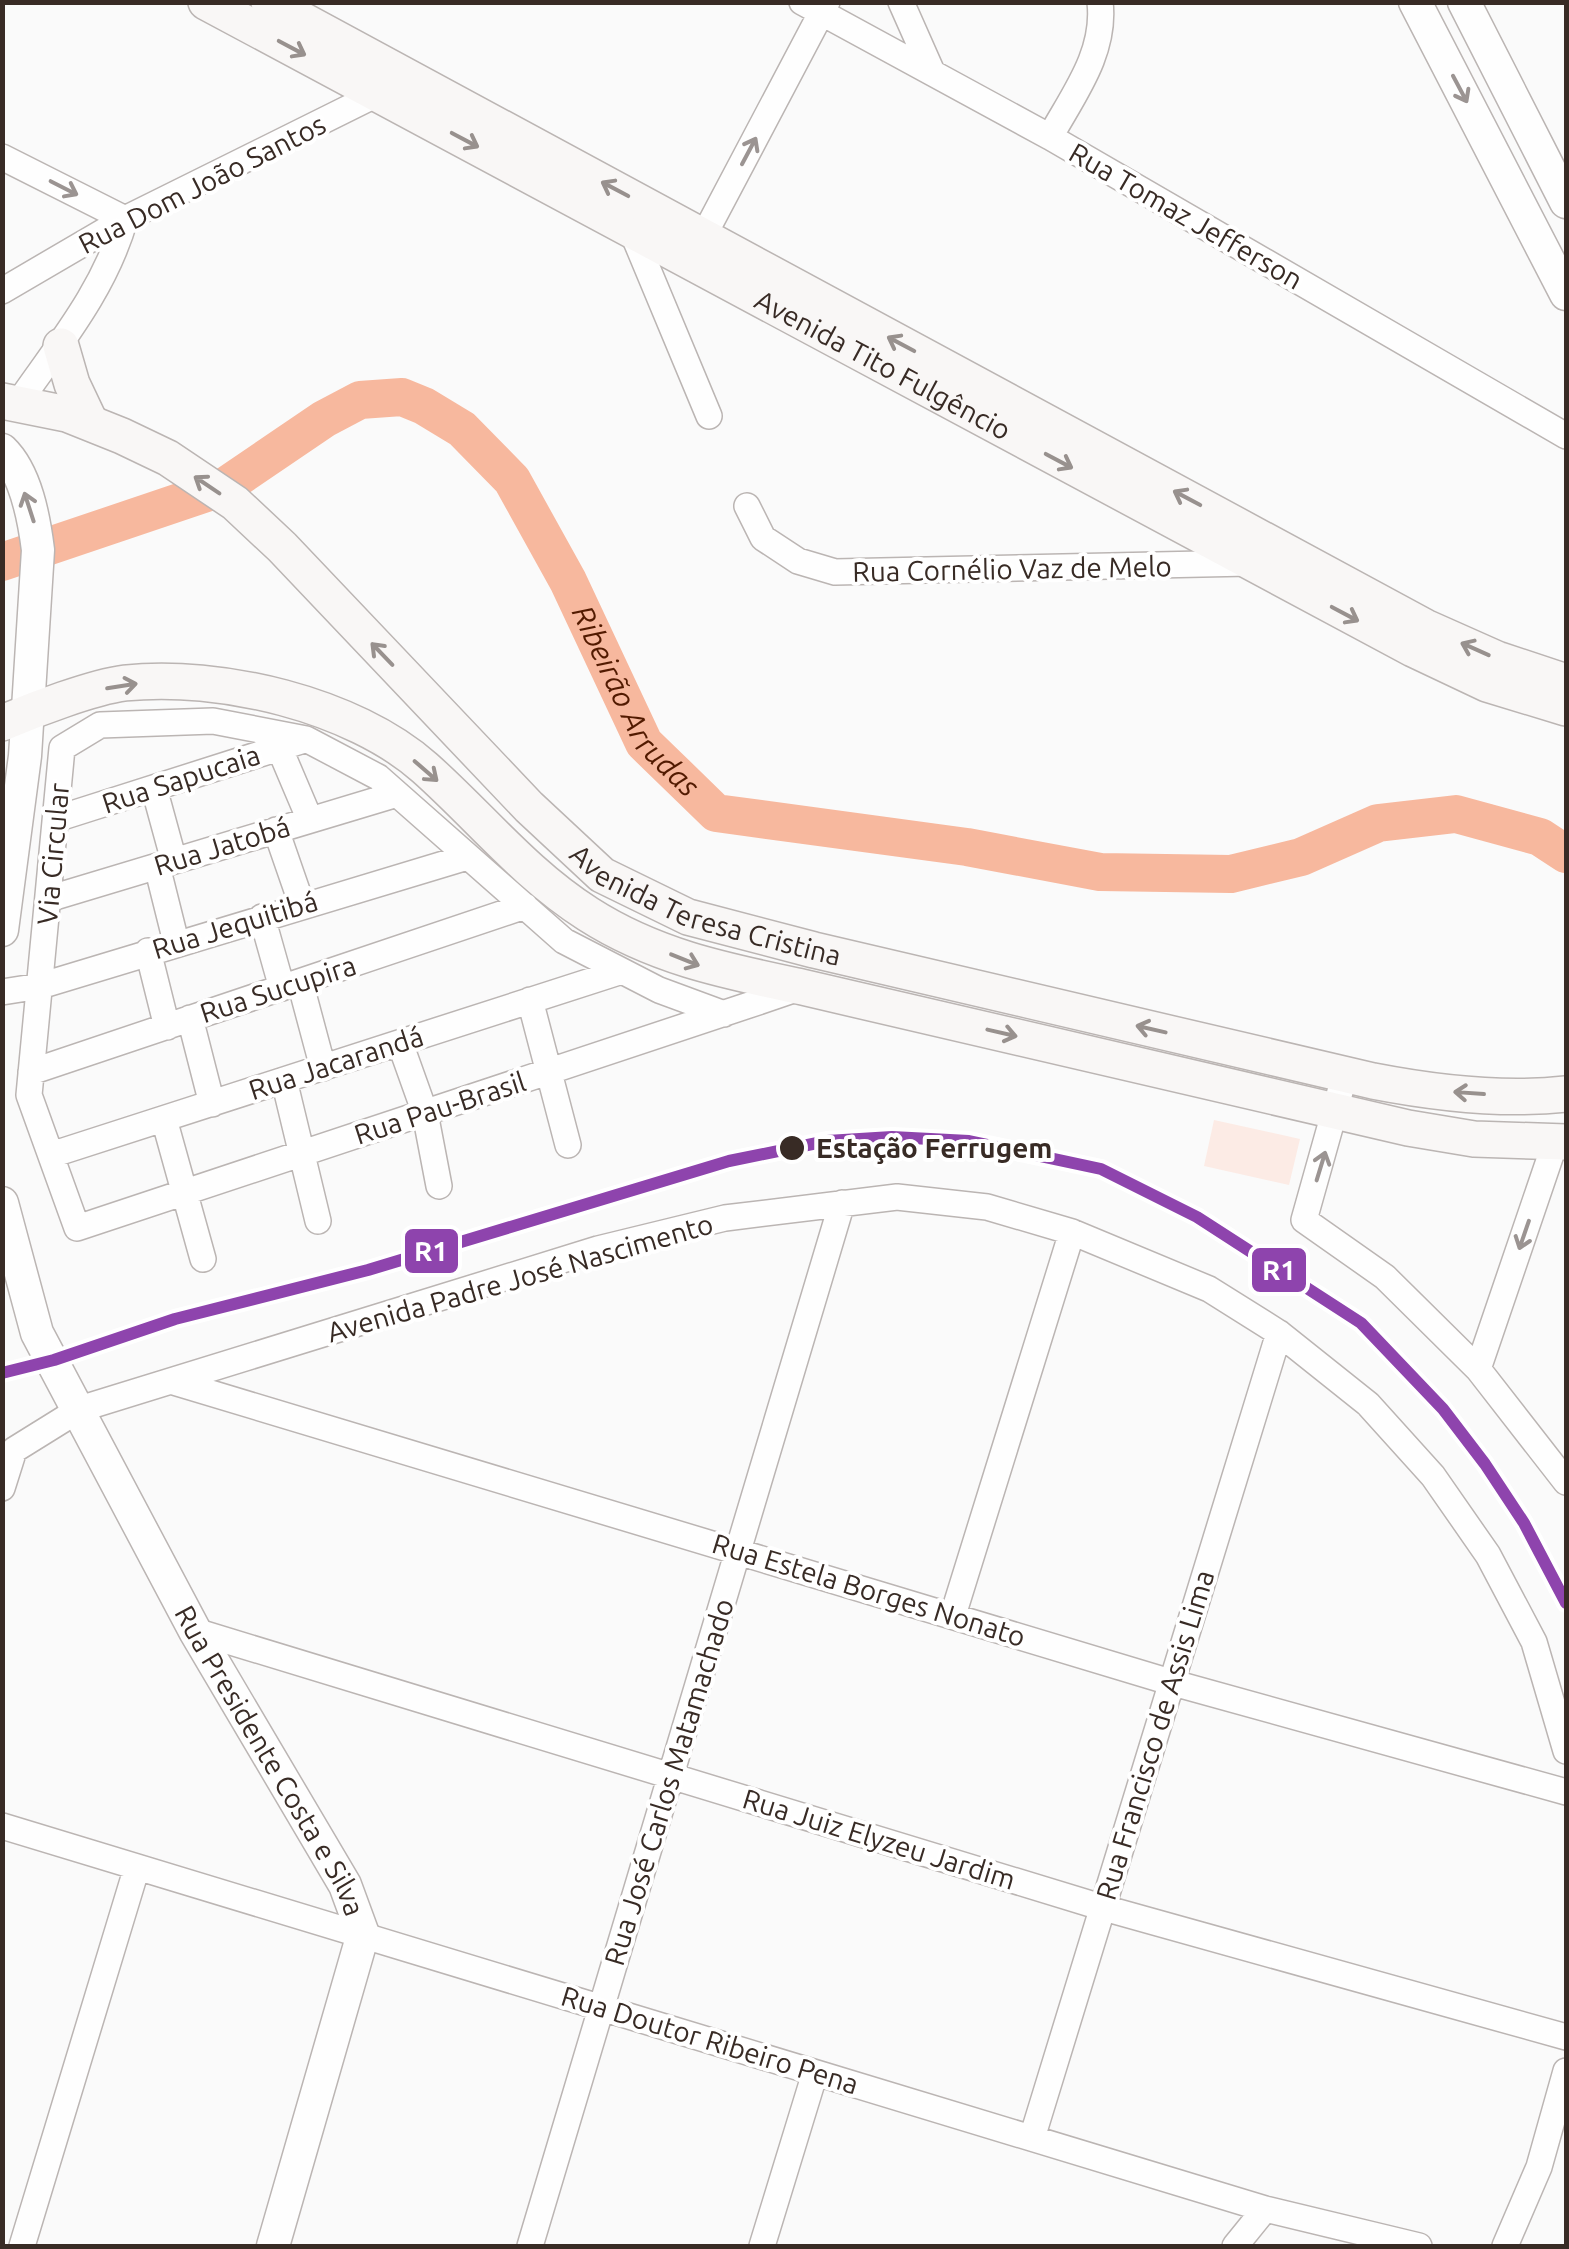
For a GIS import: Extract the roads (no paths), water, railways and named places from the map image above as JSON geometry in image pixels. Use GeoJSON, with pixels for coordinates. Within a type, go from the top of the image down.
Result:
{"type":"FeatureCollection","features":[{"type":"Feature","properties":{"kind":"main road","name":"Avenida Tito Fulgêncio"},"geometry":{"type":"LineString","coordinates":[[206,2],[385,81],[703,237],[1426,627],[1497,659],[1566,682]]}},
{"type":"Feature","properties":{"kind":"main road","name":"Avenida Tito Fulgêncio"},"geometry":{"type":"LineString","coordinates":[[269,2],[385,81],[631,229],[1249,564],[1487,684],[1566,708]]}},
{"type":"Feature","properties":{"kind":"main road"},"geometry":{"type":"LineString","coordinates":[[61,346],[72,384],[106,429]]}},
{"type":"Feature","properties":{"kind":"main road","name":"Avenida Teresa Cristina"},"geometry":{"type":"LineString","coordinates":[[11,402],[106,429],[168,458],[235,503],[282,547],[529,807],[602,875],[688,917],[1412,1089],[1532,1098],[1566,1094]]}},
{"type":"Feature","properties":{"kind":"main road","name":"Avenida Teresa Cristina"},"geometry":{"type":"LineString","coordinates":[[15,718],[123,683],[264,691],[354,722],[422,765],[530,872],[589,915],[702,966],[1337,1111],[1474,1139],[1561,1142]]}},
{"type":"Feature","properties":{"kind":"street"},"geometry":{"type":"LineString","coordinates":[[901,2],[932,72]]}},
{"type":"Feature","properties":{"kind":"street"},"geometry":{"type":"LineString","coordinates":[[1050,137],[1095,56],[1102,16],[1100,2]]}},
{"type":"Feature","properties":{"kind":"street"},"geometry":{"type":"LineString","coordinates":[[1415,2],[1566,294]]}},
{"type":"Feature","properties":{"kind":"street"},"geometry":{"type":"LineString","coordinates":[[1464,2],[1566,202]]}},
{"type":"Feature","properties":{"kind":"street"},"geometry":{"type":"LineString","coordinates":[[703,237],[817,6]]}},
{"type":"Feature","properties":{"kind":"street","name":"Rua Tomaz Jefferson"},"geometry":{"type":"LineString","coordinates":[[817,6],[1566,436]]}},
{"type":"Feature","properties":{"kind":"street","name":"Rua Dom João Santos"},"geometry":{"type":"LineString","coordinates":[[2,291],[125,219],[385,81]]}},
{"type":"Feature","properties":{"kind":"street"},"geometry":{"type":"LineString","coordinates":[[2,156],[125,219],[116,253],[61,346],[11,402],[8,456],[34,525],[38,550],[30,656],[15,718],[3,916]]}},
{"type":"Feature","properties":{"kind":"street"},"geometry":{"type":"LineString","coordinates":[[631,229],[709,416]]}},
{"type":"Feature","properties":{"kind":"street","name":"Rua Cornélio Vaz de Melo"},"geometry":{"type":"LineString","coordinates":[[747,506],[763,538],[798,561],[835,572],[1249,564]]}},
{"type":"Feature","properties":{"kind":"street","name":"Via Circular"},"geometry":{"type":"LineString","coordinates":[[77,1228],[29,1095],[62,748],[100,724],[213,721],[306,739],[378,778],[564,941],[659,990],[724,1014]]}},
{"type":"Feature","properties":{"kind":"street","name":"Rua Sapucaia"},"geometry":{"type":"LineString","coordinates":[[56,818],[306,739]]}},
{"type":"Feature","properties":{"kind":"street"},"geometry":{"type":"LineString","coordinates":[[280,748],[310,820]]}},
{"type":"Feature","properties":{"kind":"street"},"geometry":{"type":"LineString","coordinates":[[154,788],[176,942]]}},
{"type":"Feature","properties":{"kind":"street","name":"Rua Jatobá"},"geometry":{"type":"LineString","coordinates":[[48,899],[396,794]]}},
{"type":"Feature","properties":{"kind":"street"},"geometry":{"type":"LineString","coordinates":[[276,830],[302,905]]}},
{"type":"Feature","properties":{"kind":"street","name":"Rua Jequitibá"},"geometry":{"type":"LineString","coordinates":[[2,992],[40,986],[466,856]]}},
{"type":"Feature","properties":{"kind":"street","name":"Rua Sucupira"},"geometry":{"type":"LineString","coordinates":[[32,1072],[524,906]]}},
{"type":"Feature","properties":{"kind":"street"},"geometry":{"type":"LineString","coordinates":[[262,917],[323,1068]]}},
{"type":"Feature","properties":{"kind":"street"},"geometry":{"type":"LineString","coordinates":[[148,951],[212,1104]]}},
{"type":"Feature","properties":{"kind":"street","name":"Rua Jacarandá"},"geometry":{"type":"LineString","coordinates":[[51,1156],[622,971]]}},
{"type":"Feature","properties":{"kind":"street","name":"Rua Pau-Brasil"},"geometry":{"type":"LineString","coordinates":[[77,1228],[802,987]]}},
{"type":"Feature","properties":{"kind":"street"},"geometry":{"type":"LineString","coordinates":[[530,1000],[568,1145]]}},
{"type":"Feature","properties":{"kind":"street"},"geometry":{"type":"LineString","coordinates":[[400,1043],[424,1113],[439,1186]]}},
{"type":"Feature","properties":{"kind":"street"},"geometry":{"type":"LineString","coordinates":[[1345,1074],[1304,1220],[1385,1277],[1478,1369],[1566,1482]]}},
{"type":"Feature","properties":{"kind":"street"},"geometry":{"type":"LineString","coordinates":[[284,1080],[318,1221]]}},
{"type":"Feature","properties":{"kind":"street"},"geometry":{"type":"LineString","coordinates":[[164,1119],[203,1259]]}},
{"type":"Feature","properties":{"kind":"street"},"geometry":{"type":"LineString","coordinates":[[1478,1369],[1561,1142]]}},
{"type":"Feature","properties":{"kind":"street","name":"Avenida Padre José Nascimento"},"geometry":{"type":"LineString","coordinates":[[2,1488],[14,1450],[74,1400],[174,1382],[598,1249],[724,1218],[897,1196],[987,1207],[1072,1232],[1209,1289],[1279,1332],[1368,1404],[1433,1476],[1488,1555],[1534,1642],[1566,1751]]}},
{"type":"Feature","properties":{"kind":"street","name":"Rua Presidente Costa e Silva"},"geometry":{"type":"LineString","coordinates":[[2,1203],[37,1333],[195,1631],[345,1885],[363,1934],[274,2246]]}},
{"type":"Feature","properties":{"kind":"street","name":"Rua José Carlos Matamachado"},"geometry":{"type":"LineString","coordinates":[[530,2246],[842,1203]]}},
{"type":"Feature","properties":{"kind":"street"},"geometry":{"type":"LineString","coordinates":[[953,1615],[1072,1232]]}},
{"type":"Feature","properties":{"kind":"street","name":"Rua Francisco de Assis Lima"},"geometry":{"type":"LineString","coordinates":[[1032,2138],[1279,1332]]}},
{"type":"Feature","properties":{"kind":"street","name":"Rua Estela Borges Nonato"},"geometry":{"type":"LineString","coordinates":[[174,1382],[1170,1682],[1566,1792]]}},
{"type":"Feature","properties":{"kind":"street","name":"Rua Juiz Elyzeu Jardim"},"geometry":{"type":"LineString","coordinates":[[195,1631],[1104,1908],[1566,2037]]}},
{"type":"Feature","properties":{"kind":"street","name":"Rua Doutor Ribeiro Pena"},"geometry":{"type":"LineString","coordinates":[[2,1826],[1264,2209],[1419,2246]]}},
{"type":"Feature","properties":{"kind":"street"},"geometry":{"type":"LineString","coordinates":[[22,2246],[138,1867]]}},
{"type":"Feature","properties":{"kind":"street"},"geometry":{"type":"LineString","coordinates":[[1505,2246],[1539,2167],[1566,2071]]}},
{"type":"Feature","properties":{"kind":"street"},"geometry":{"type":"LineString","coordinates":[[762,2246],[816,2072]]}},
{"type":"Feature","properties":{"kind":"street"},"geometry":{"type":"LineString","coordinates":[[1235,2246],[1264,2209]]}},
{"type":"Feature","properties":{"kind":"waterway","name":"Ribeirão Arrudas"},"geometry":{"type":"LineString","coordinates":[[2,562],[224,487],[324,419],[360,400],[402,397],[462,429],[512,480],[568,581],[644,743],[716,813],[967,847],[1100,872],[1231,874],[1301,857],[1378,823],[1456,814],[1540,837],[1566,854]]}},
{"type":"Feature","properties":{"kind":"place","name":"Estação Ferrugem"},"geometry":{"type":"Point","coordinates":[792,1148]}}]}
